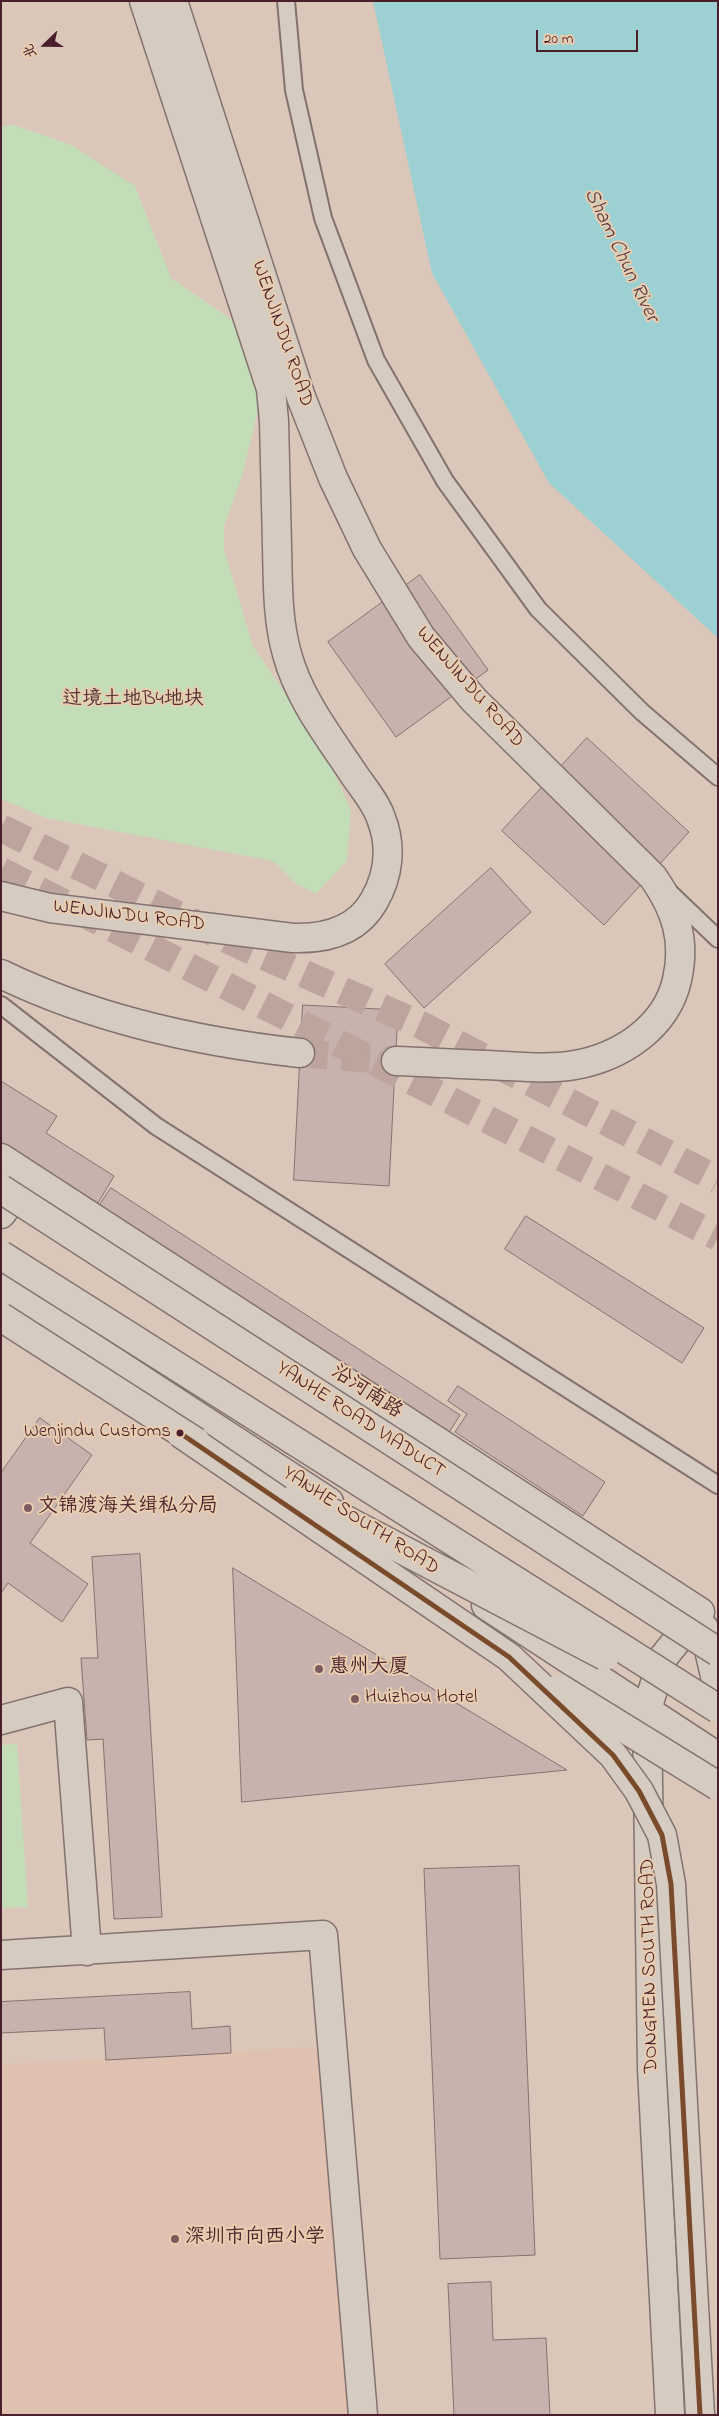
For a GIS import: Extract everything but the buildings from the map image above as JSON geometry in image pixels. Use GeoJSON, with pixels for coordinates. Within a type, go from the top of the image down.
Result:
{"type":"FeatureCollection","features":[{"type":"Feature","properties":{"kind":"main road","name":"WENJINDU ROAD"},"geometry":{"type":"LineString","coordinates":[[1,896],[50,908],[293,938],[315,939],[338,933],[353,924],[370,908],[382,886],[388,863],[387,839],[381,817],[317,719],[287,656],[278,615],[274,421],[271,389],[144,1]]}},
{"type":"Feature","properties":{"kind":"main road","name":"WENJINDU ROAD"},"geometry":{"type":"LineString","coordinates":[[173,1],[301,397],[333,478],[367,549],[421,637],[474,700],[653,877],[670,900],[679,932],[681,963],[675,987],[663,1012],[649,1030],[625,1047],[599,1060],[573,1065],[542,1067],[396,1061]]}},
{"type":"Feature","properties":{"kind":"main road"},"geometry":{"type":"LineString","coordinates":[[1,974],[69,1002],[132,1023],[233,1045],[300,1054]]}},
{"type":"Feature","properties":{"kind":"main road"},"geometry":{"type":"LineString","coordinates":[[1,1158],[30,1176],[1,1214]]}},
{"type":"Feature","properties":{"kind":"main road","name":"沿河南路"},"geometry":{"type":"LineString","coordinates":[[30,1176],[700,1612]]}},
{"type":"Feature","properties":{"kind":"main road","name":"YANHE ROAD VIADUCT"},"geometry":{"type":"LineString","coordinates":[[1,1189],[718,1652]]}},
{"type":"Feature","properties":{"kind":"main road"},"geometry":{"type":"LineString","coordinates":[[1,1255],[718,1709]]}},
{"type":"Feature","properties":{"kind":"main road","name":"YANHE SOUTH ROAD"},"geometry":{"type":"LineString","coordinates":[[1,1288],[718,1757]]}},
{"type":"Feature","properties":{"kind":"main road"},"geometry":{"type":"LineString","coordinates":[[1,1317],[180,1433],[509,1657],[718,1786]]}},
{"type":"Feature","properties":{"kind":"main road"},"geometry":{"type":"LineString","coordinates":[[180,1433],[718,1715]]}},
{"type":"Feature","properties":{"kind":"main road"},"geometry":{"type":"LineString","coordinates":[[700,1612],[718,1690]]}},
{"type":"Feature","properties":{"kind":"main road","name":"DONGMEN SOUTH ROAD"},"geometry":{"type":"LineString","coordinates":[[670,2415],[652,2070],[647,1710],[662,1659],[700,1612]]}},
{"type":"Feature","properties":{"kind":"main road"},"geometry":{"type":"LineString","coordinates":[[509,1657],[613,1755],[639,1791],[662,1836],[671,1884],[700,2415]]}},
{"type":"Feature","properties":{"kind":"main road"},"geometry":{"type":"LineString","coordinates":[[1,1720],[68,1702],[87,1951]]}},
{"type":"Feature","properties":{"kind":"main road"},"geometry":{"type":"LineString","coordinates":[[1,1955],[87,1951],[323,1934],[363,2415]]}},
{"type":"Feature","properties":{"kind":"lane"},"geometry":{"type":"LineString","coordinates":[[286,1],[294,90],[323,218],[376,360],[445,481],[538,609],[642,712],[718,777]]}},
{"type":"Feature","properties":{"kind":"lane"},"geometry":{"type":"LineString","coordinates":[[653,877],[718,939]]}},
{"type":"Feature","properties":{"kind":"lane"},"geometry":{"type":"LineString","coordinates":[[1,1005],[156,1126],[718,1485]]}},
{"type":"Feature","properties":{"kind":"shaded area","name":"深圳市向西小学"},"geometry":{"type":"Polygon","coordinates":[[[332,2046],[363,2415],[1,2415],[1,2064],[332,2046]]]}},
{"type":"Feature","properties":{"kind":"green space","name":"过境土地B4地块"},"geometry":{"type":"Polygon","coordinates":[[[14,125],[71,145],[135,186],[171,278],[232,320],[260,401],[242,476],[224,526],[224,549],[253,646],[326,755],[351,810],[347,861],[316,894],[295,883],[273,861],[46,818],[1,799],[1,126],[14,125]]]}},
{"type":"Feature","properties":{"kind":"green space"},"geometry":{"type":"Polygon","coordinates":[[[17,1744],[28,1907],[1,1908],[1,1745],[17,1744]]]}},
{"type":"Feature","properties":{"kind":"water","name":"Sham Chun River"},"geometry":{"type":"Polygon","coordinates":[[[373,1],[718,1],[718,638],[549,483],[432,273],[373,1]]]}},
{"type":"Feature","properties":{"kind":"tunnel"},"geometry":{"type":"LineString","coordinates":[[1,828],[243,947],[423,1026],[718,1180]]}},
{"type":"Feature","properties":{"kind":"tunnel"},"geometry":{"type":"LineString","coordinates":[[1,871],[718,1237]]}},
{"type":"Feature","properties":{"kind":"tunnel"},"geometry":{"type":"LineString","coordinates":[[300,1053],[396,1061]]}},
{"type":"Feature","properties":{"kind":"transit line"},"geometry":{"type":"LineString","coordinates":[[180,1433],[509,1657],[613,1755],[639,1791],[662,1835],[671,1884],[700,2415]]}},
{"type":"Feature","properties":{"kind":"place","name":"Wenjindu Customs"},"geometry":{"type":"Point","coordinates":[180,1433]}},
{"type":"Feature","properties":{"kind":"place","name":"文锦渡海关缉私分局"},"geometry":{"type":"Point","coordinates":[28,1508]}},
{"type":"Feature","properties":{"kind":"place","name":"惠州大厦"},"geometry":{"type":"Point","coordinates":[319,1669]}},
{"type":"Feature","properties":{"kind":"place","name":"Huizhou Hotel"},"geometry":{"type":"Point","coordinates":[355,1699]}},
{"type":"Feature","properties":{"kind":"place","name":"深圳市向西小学"},"geometry":{"type":"Point","coordinates":[175,2239]}}]}
